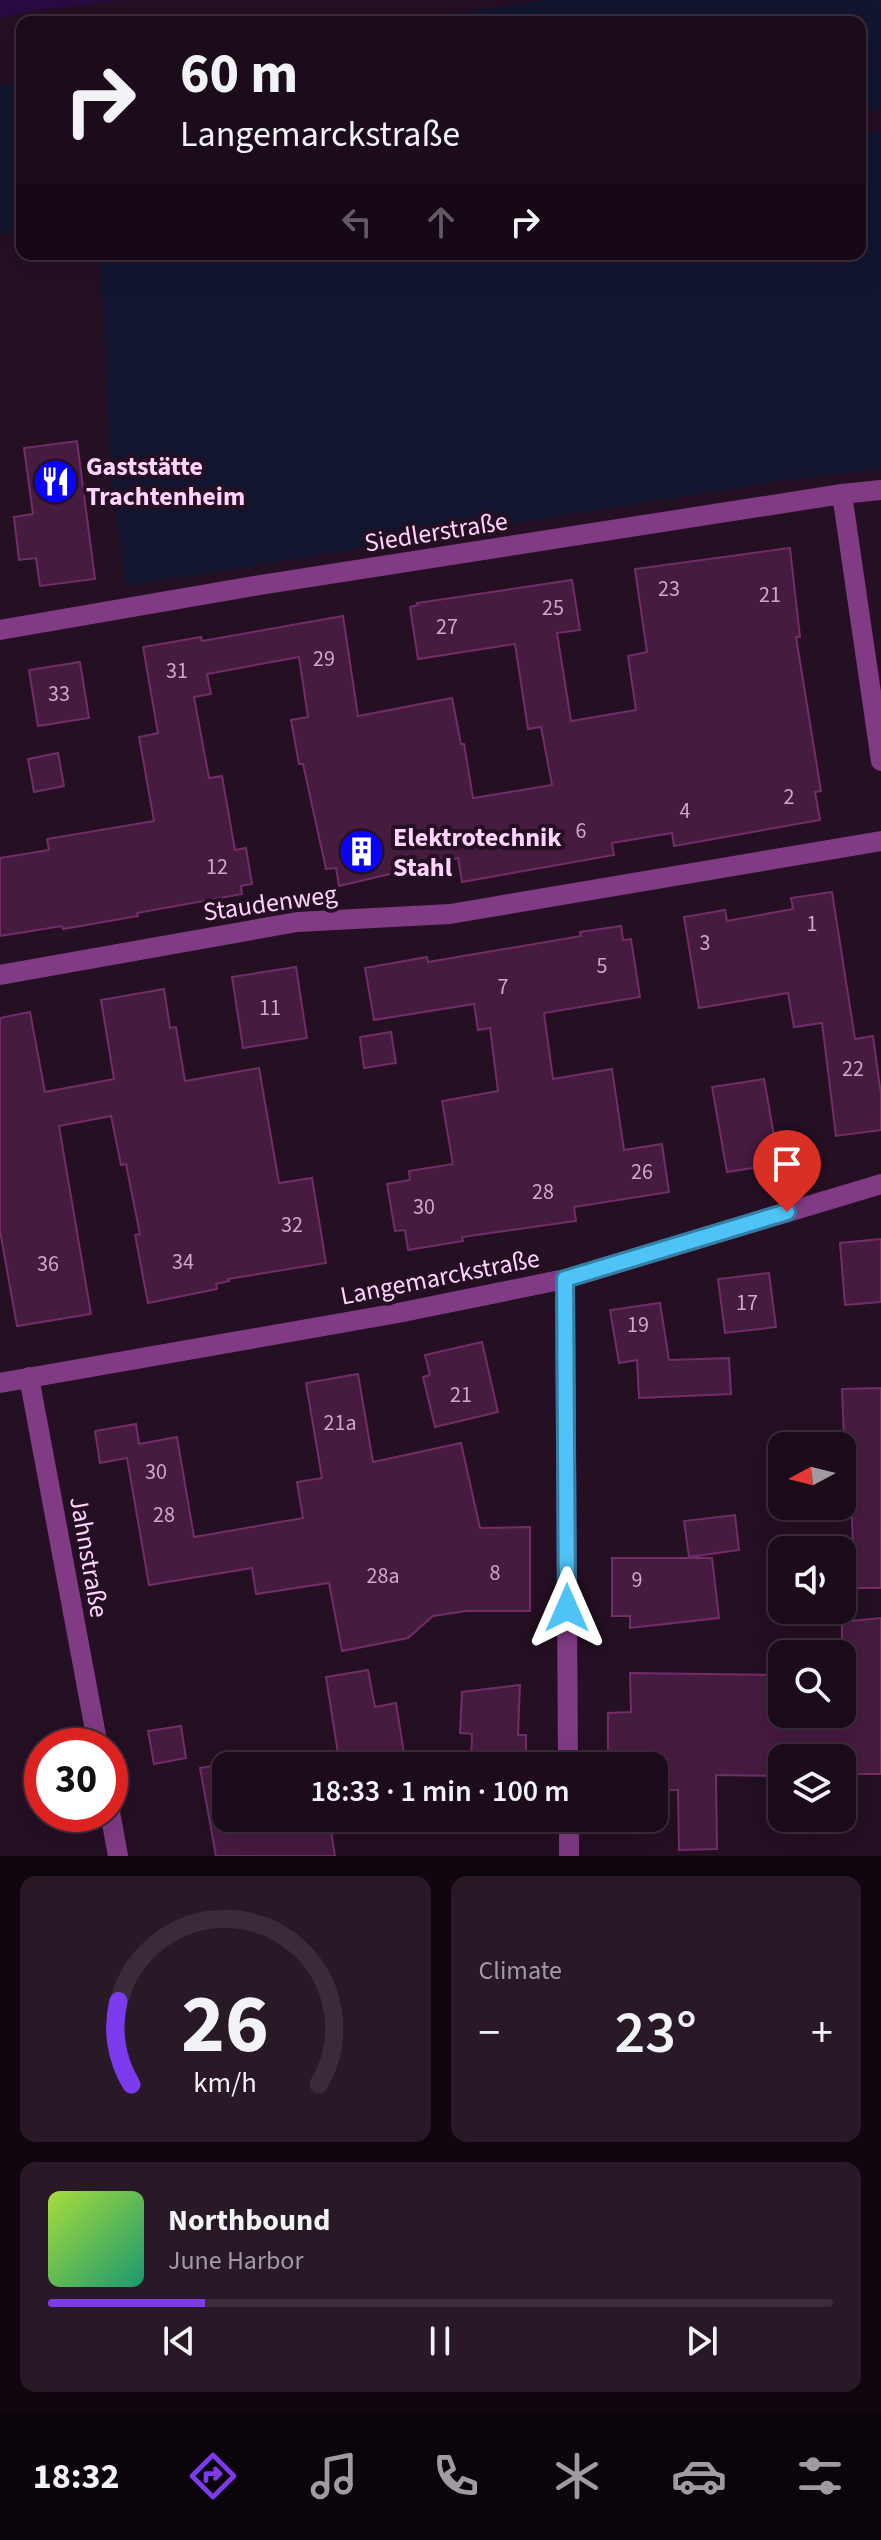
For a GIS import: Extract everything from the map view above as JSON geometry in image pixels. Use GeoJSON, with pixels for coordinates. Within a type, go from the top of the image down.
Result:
{"type":"FeatureCollection","features":[{"type":"Feature","properties":{"kind":"street","name":"Siedlerstraße"},"geometry":{"type":"LineString","coordinates":[[0,630],[260,585],[881,490]]}},
{"type":"Feature","properties":{"kind":"street"},"geometry":{"type":"LineString","coordinates":[[842,494],[881,761]]}},
{"type":"Feature","properties":{"kind":"street","name":"Staudenweg"},"geometry":{"type":"LineString","coordinates":[[0,975],[297,922],[450,914],[881,841]]}},
{"type":"Feature","properties":{"kind":"street","name":"Langemarckstraße"},"geometry":{"type":"LineString","coordinates":[[0,1383],[398,1313],[565,1279],[881,1184]]}},
{"type":"Feature","properties":{"kind":"street"},"geometry":{"type":"LineString","coordinates":[[565,1279],[568,1752]]}},
{"type":"Feature","properties":{"kind":"street","name":"Jahnstraße"},"geometry":{"type":"LineString","coordinates":[[29,1377],[95,1728]]}},
{"type":"Feature","properties":{"kind":"street"},"geometry":{"type":"LineString","coordinates":[[114,1832],[118,1856]]}},
{"type":"Feature","properties":{"kind":"street"},"geometry":{"type":"LineString","coordinates":[[569,1832],[569,1856]]}},
{"type":"Feature","properties":{"kind":"shaded area"},"geometry":{"type":"Polygon","coordinates":[[[0,0],[122,0],[31,11],[0,18],[0,0]]]}},
{"type":"Feature","properties":{"kind":"shaded area"},"geometry":{"type":"Polygon","coordinates":[[[542,0],[881,0],[881,109],[866,111],[866,16],[439,16],[542,0]]]}},
{"type":"Feature","properties":{"kind":"shaded area"},"geometry":{"type":"Polygon","coordinates":[[[16,82],[16,231],[0,234],[0,85],[16,82]]]}},
{"type":"Feature","properties":{"kind":"shaded area"},"geometry":{"type":"Polygon","coordinates":[[[881,131],[881,469],[780,481],[126,586],[112,488],[100,260],[866,260],[866,132],[881,131]]]}},
{"type":"Feature","properties":{"kind":"building","name":"Gaststätte Trachtenheim"},"geometry":{"type":"Polygon","coordinates":[[[77,441],[95,579],[40,586],[36,558],[19,560],[14,517],[33,514],[24,448],[77,441]]]}},
{"type":"Feature","properties":{"kind":"building"},"geometry":{"type":"Polygon","coordinates":[[[790,548],[800,637],[796,637],[821,791],[815,792],[820,820],[674,846],[672,833],[612,843],[614,855],[462,882],[458,858],[339,886],[336,868],[326,869],[291,720],[308,717],[299,657],[207,674],[211,694],[194,697],[209,778],[222,776],[235,850],[246,848],[252,884],[241,886],[242,894],[137,913],[138,916],[0,936],[0,858],[49,850],[47,839],[154,821],[139,737],[158,733],[143,647],[201,637],[202,641],[343,616],[358,716],[452,698],[473,798],[552,785],[541,727],[528,729],[515,644],[418,659],[410,607],[417,603],[572,580],[580,630],[557,633],[571,721],[636,710],[628,656],[647,652],[635,569],[790,548]]]}},
{"type":"Feature","properties":{"kind":"building"},"geometry":{"type":"Polygon","coordinates":[[[80,662],[89,718],[38,726],[29,670],[80,662]]]}},
{"type":"Feature","properties":{"kind":"building"},"geometry":{"type":"Polygon","coordinates":[[[58,753],[64,786],[34,792],[28,759],[58,753]]]}},
{"type":"Feature","properties":{"kind":"building"},"geometry":{"type":"Polygon","coordinates":[[[832,892],[855,1039],[873,1036],[881,1095],[881,1130],[836,1136],[822,1023],[794,1027],[788,993],[699,1008],[684,917],[725,910],[727,921],[793,909],[791,898],[832,892]]]}},
{"type":"Feature","properties":{"kind":"building"},"geometry":{"type":"Polygon","coordinates":[[[621,926],[623,940],[631,939],[640,997],[544,1013],[553,1079],[612,1069],[624,1150],[662,1144],[669,1192],[574,1207],[576,1221],[462,1237],[463,1241],[408,1250],[405,1230],[395,1231],[387,1184],[410,1180],[409,1171],[453,1164],[442,1101],[498,1091],[490,1028],[478,1030],[474,1004],[374,1020],[365,968],[427,957],[428,962],[581,936],[580,932],[621,926]]]}},
{"type":"Feature","properties":{"kind":"building"},"geometry":{"type":"Polygon","coordinates":[[[296,967],[307,1038],[243,1048],[232,977],[296,967]]]}},
{"type":"Feature","properties":{"kind":"building"},"geometry":{"type":"Polygon","coordinates":[[[164,989],[170,1028],[176,1027],[185,1081],[259,1068],[279,1183],[312,1178],[326,1263],[228,1279],[216,1284],[217,1289],[148,1303],[135,1235],[140,1234],[126,1164],[121,1165],[111,1116],[59,1126],[91,1314],[17,1326],[0,1231],[0,1018],[30,1012],[45,1092],[114,1079],[101,1000],[164,989]]]}},
{"type":"Feature","properties":{"kind":"building"},"geometry":{"type":"Polygon","coordinates":[[[391,1032],[396,1063],[364,1068],[360,1037],[391,1032]]]}},
{"type":"Feature","properties":{"kind":"building"},"geometry":{"type":"Polygon","coordinates":[[[764,1079],[779,1164],[727,1172],[712,1087],[764,1079]]]}},
{"type":"Feature","properties":{"kind":"building"},"geometry":{"type":"Polygon","coordinates":[[[881,1239],[881,1302],[845,1305],[840,1243],[881,1239]]]}},
{"type":"Feature","properties":{"kind":"building"},"geometry":{"type":"Polygon","coordinates":[[[769,1273],[776,1327],[725,1333],[718,1279],[769,1273]]]}},
{"type":"Feature","properties":{"kind":"building"},"geometry":{"type":"Polygon","coordinates":[[[660,1303],[669,1360],[729,1358],[731,1394],[639,1398],[637,1360],[619,1363],[610,1310],[660,1303]]]}},
{"type":"Feature","properties":{"kind":"building"},"geometry":{"type":"Polygon","coordinates":[[[482,1342],[498,1412],[435,1427],[423,1377],[430,1375],[425,1355],[482,1342]]]}},
{"type":"Feature","properties":{"kind":"building"},"geometry":{"type":"Polygon","coordinates":[[[358,1374],[373,1462],[461,1443],[480,1528],[530,1527],[530,1611],[466,1611],[433,1616],[408,1638],[342,1651],[329,1583],[256,1594],[252,1568],[149,1585],[127,1458],[100,1463],[95,1431],[136,1424],[139,1444],[177,1437],[194,1537],[303,1518],[297,1482],[322,1478],[306,1383],[358,1374]]]}},
{"type":"Feature","properties":{"kind":"building"},"geometry":{"type":"Polygon","coordinates":[[[881,1388],[881,1588],[856,1588],[856,1536],[853,1536],[852,1520],[856,1520],[856,1432],[844,1432],[842,1389],[881,1388]]]}},
{"type":"Feature","properties":{"kind":"building"},"geometry":{"type":"Polygon","coordinates":[[[735,1515],[739,1550],[689,1557],[684,1521],[735,1515]]]}},
{"type":"Feature","properties":{"kind":"building"},"geometry":{"type":"Polygon","coordinates":[[[612,1558],[712,1558],[719,1618],[630,1628],[630,1616],[612,1616],[612,1558]]]}},
{"type":"Feature","properties":{"kind":"building"},"geometry":{"type":"Polygon","coordinates":[[[881,1618],[881,1774],[856,1774],[856,1744],[768,1744],[768,1776],[716,1775],[717,1849],[679,1850],[678,1790],[668,1790],[668,1752],[608,1752],[608,1713],[631,1712],[630,1673],[768,1675],[768,1728],[856,1728],[856,1640],[842,1640],[842,1624],[856,1624],[856,1621],[881,1618]]]}},
{"type":"Feature","properties":{"kind":"building"},"geometry":{"type":"Polygon","coordinates":[[[368,1670],[375,1707],[396,1703],[404,1752],[338,1752],[326,1677],[368,1670]]]}},
{"type":"Feature","properties":{"kind":"building"},"geometry":{"type":"Polygon","coordinates":[[[520,1685],[518,1735],[526,1735],[526,1752],[471,1752],[472,1734],[460,1733],[462,1692],[520,1685]]]}},
{"type":"Feature","properties":{"kind":"building"},"geometry":{"type":"Polygon","coordinates":[[[181,1726],[186,1758],[154,1764],[148,1731],[181,1726]]]}},
{"type":"Feature","properties":{"kind":"building"},"geometry":{"type":"Polygon","coordinates":[[[212,1766],[212,1832],[331,1832],[335,1856],[216,1856],[200,1768],[212,1766]]]}},
{"type":"Feature","properties":{"kind":"place","name":"Gaststätte Trachtenheim"},"geometry":{"type":"Point","coordinates":[55,481]}},
{"type":"Feature","properties":{"kind":"place","name":"Elektrotechnik Stahl"},"geometry":{"type":"Point","coordinates":[362,852]}},
{"type":"Feature","properties":{"kind":"route"},"geometry":{"type":"LineString","coordinates":[[567,1608],[565,1279],[787,1212]]}}]}
